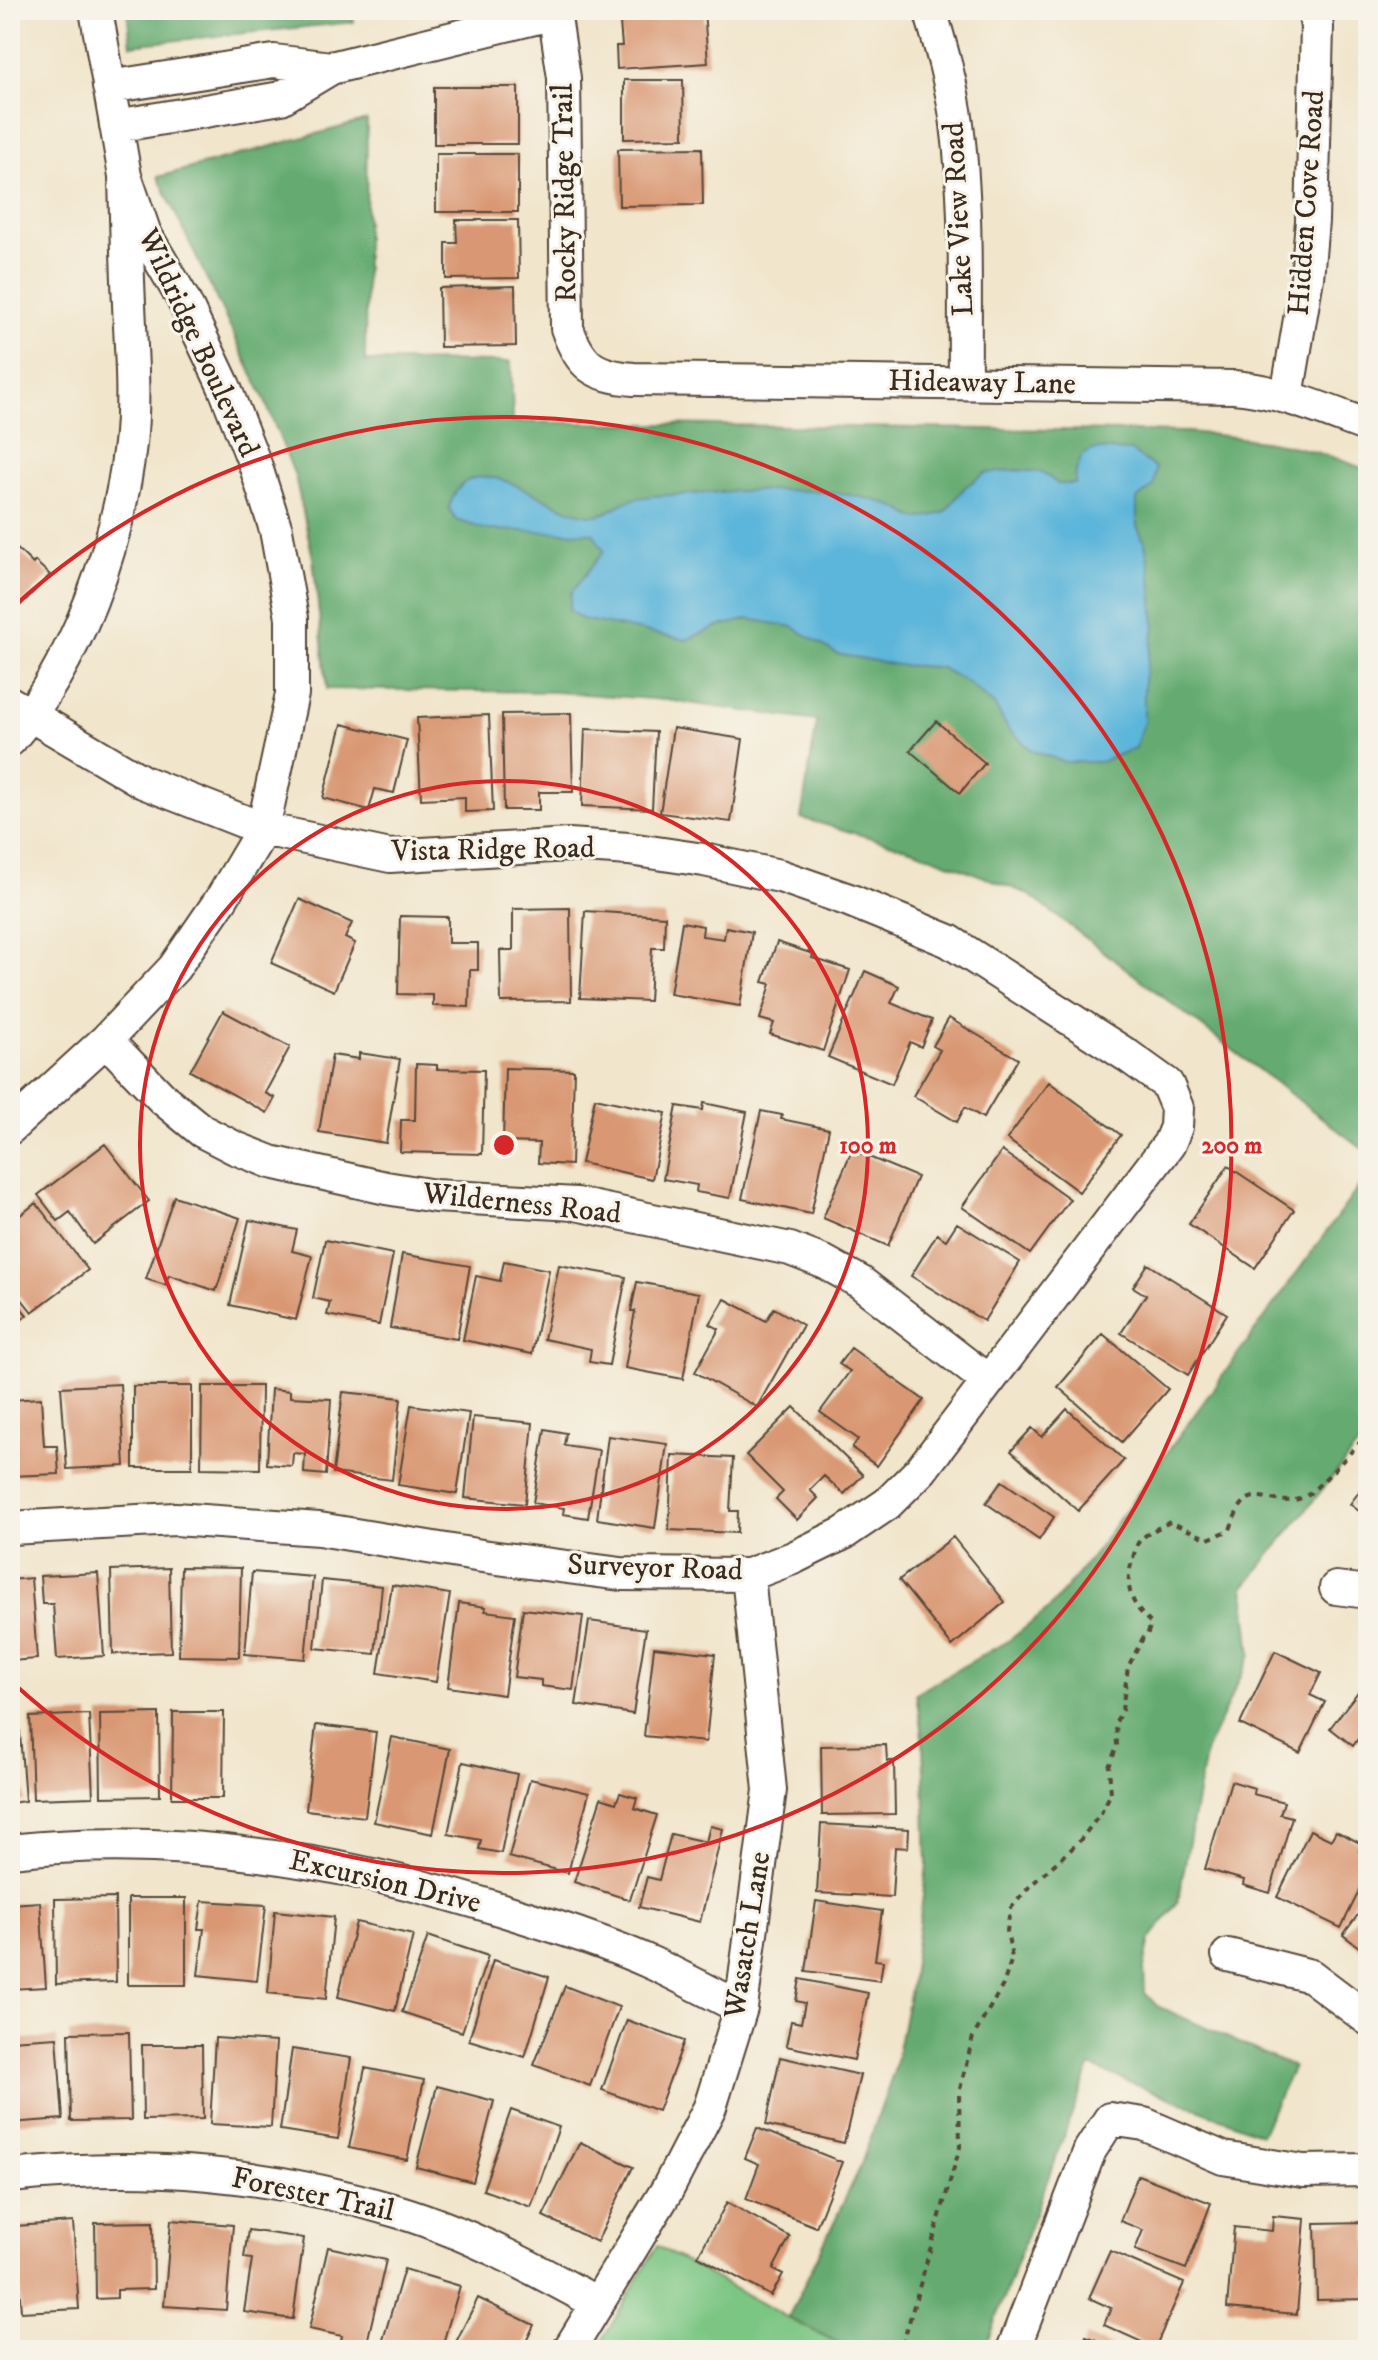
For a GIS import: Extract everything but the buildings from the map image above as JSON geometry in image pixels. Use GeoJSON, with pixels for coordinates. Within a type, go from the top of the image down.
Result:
{"type":"FeatureCollection","features":[{"type":"Feature","properties":{"kind":"street","name":"Wildridge Boulevard"},"geometry":{"type":"LineString","coordinates":[[17,720],[94,598],[117,516],[130,444],[133,377],[125,176],[96,10]]}},
{"type":"Feature","properties":{"kind":"street","name":"Lake View Road"},"geometry":{"type":"LineString","coordinates":[[930,10],[944,57],[957,122],[962,180],[965,383]]}},
{"type":"Feature","properties":{"kind":"street","name":"Hidden Cove Road"},"geometry":{"type":"LineString","coordinates":[[1287,396],[1307,278],[1312,221],[1317,27],[1314,10]]}},
{"type":"Feature","properties":{"kind":"street"},"geometry":{"type":"LineString","coordinates":[[116,126],[281,98],[331,68],[554,11]]}},
{"type":"Feature","properties":{"kind":"street","name":"Rocky Ridge Trail"},"geometry":{"type":"LineString","coordinates":[[554,11],[564,78],[567,328],[575,351],[591,368]]}},
{"type":"Feature","properties":{"kind":"street"},"geometry":{"type":"LineString","coordinates":[[109,87],[274,61],[331,68]]}},
{"type":"Feature","properties":{"kind":"street","name":"Wildridge Boulevard"},"geometry":{"type":"LineString","coordinates":[[10,1128],[106,1040],[174,968],[222,898],[263,829],[292,694],[292,618],[276,530],[256,467],[224,386],[183,299],[145,234],[125,176]]}},
{"type":"Feature","properties":{"kind":"street","name":"Hideaway Lane"},"geometry":{"type":"LineString","coordinates":[[591,368],[612,377],[634,379],[1262,389],[1368,426]]}},
{"type":"Feature","properties":{"kind":"street","name":"Vista Ridge Road"},"geometry":{"type":"LineString","coordinates":[[17,720],[143,782],[263,829],[390,856],[569,845],[629,849],[704,860],[780,876],[949,941],[1167,1084],[1177,1108]]}},
{"type":"Feature","properties":{"kind":"street","name":"Wilderness Road"},"geometry":{"type":"LineString","coordinates":[[106,1040],[162,1098],[202,1131],[247,1153],[271,1162],[386,1188],[435,1196],[576,1204],[790,1249],[826,1263],[860,1282],[988,1381]]}},
{"type":"Feature","properties":{"kind":"street","name":"Surveyor Road"},"geometry":{"type":"LineString","coordinates":[[10,1528],[175,1519],[319,1529],[482,1556],[621,1574],[748,1575],[793,1558],[844,1533],[887,1504],[921,1470],[1169,1144],[1176,1127],[1177,1108]]}},
{"type":"Feature","properties":{"kind":"street","name":"Wasatch Lane"},"geometry":{"type":"LineString","coordinates":[[569,2350],[667,2190],[710,2107],[741,2008],[770,1790],[748,1575]]}},
{"type":"Feature","properties":{"kind":"street"},"geometry":{"type":"LineString","coordinates":[[1336,1588],[1368,1592]]}},
{"type":"Feature","properties":{"kind":"street","name":"Excursion Drive"},"geometry":{"type":"LineString","coordinates":[[10,1851],[115,1845],[197,1847],[354,1869],[429,1886],[576,1933],[653,1963],[741,2008]]}},
{"type":"Feature","properties":{"kind":"street"},"geometry":{"type":"LineString","coordinates":[[1228,1955],[1311,1976],[1368,2019]]}},
{"type":"Feature","properties":{"kind":"street"},"geometry":{"type":"LineString","coordinates":[[1013,2350],[1090,2150],[1110,2119],[1144,2124],[1223,2158],[1303,2171],[1368,2170]]}},
{"type":"Feature","properties":{"kind":"street","name":"Forester Trail"},"geometry":{"type":"LineString","coordinates":[[10,2176],[76,2169],[163,2169],[249,2177],[330,2194],[402,2213],[462,2237],[528,2265],[597,2303]]}},
{"type":"Feature","properties":{"kind":"path"},"geometry":{"type":"LineString","coordinates":[[891,2350],[903,2343],[960,2147],[959,2093],[973,2037],[1003,1985],[1012,1958],[1007,1931],[1010,1909],[1031,1885],[1078,1843],[1101,1813],[1111,1793],[1109,1767],[1117,1746],[1116,1722],[1122,1710],[1128,1667],[1147,1636],[1151,1623],[1134,1606],[1129,1589],[1128,1576],[1138,1544],[1148,1534],[1170,1522],[1208,1539],[1230,1530],[1239,1506],[1254,1496],[1265,1495],[1281,1502],[1306,1496],[1368,1434]]}},
{"type":"Feature","properties":{"kind":"green space"},"geometry":{"type":"Polygon","coordinates":[[[127,10],[353,10],[354,22],[131,45],[127,10]]]}},
{"type":"Feature","properties":{"kind":"green space"},"geometry":{"type":"Polygon","coordinates":[[[367,120],[365,361],[511,362],[513,422],[1189,432],[1303,449],[1368,471],[1368,1153],[1028,894],[917,851],[801,818],[817,721],[667,700],[555,692],[327,689],[313,558],[295,476],[263,396],[158,177],[367,120]]]}},
{"type":"Feature","properties":{"kind":"green space"},"geometry":{"type":"Polygon","coordinates":[[[1368,1174],[1368,1433],[1244,1587],[1251,1655],[1206,1750],[1178,1902],[1150,1939],[1144,1968],[1145,1993],[1157,2006],[1293,2067],[1261,2134],[1090,2066],[984,2350],[853,2350],[788,2318],[859,2170],[894,2071],[911,1984],[927,1866],[923,1743],[916,1693],[1011,1639],[1050,1608],[1094,1554],[1368,1174]]]}},
{"type":"Feature","properties":{"kind":"green space"},"geometry":{"type":"Polygon","coordinates":[[[657,2246],[788,2318],[853,2350],[597,2350],[657,2246]]]}},
{"type":"Feature","properties":{"kind":"water"},"geometry":{"type":"Polygon","coordinates":[[[1095,449],[1131,451],[1156,468],[1154,486],[1137,499],[1137,526],[1145,543],[1155,626],[1144,680],[1144,722],[1135,748],[1101,762],[1064,762],[1033,751],[1008,729],[995,706],[967,682],[939,667],[897,665],[837,654],[793,627],[749,619],[717,627],[686,640],[582,619],[569,610],[571,593],[604,551],[593,533],[487,530],[456,520],[449,508],[459,487],[474,478],[493,478],[577,512],[595,515],[647,496],[791,490],[868,498],[893,506],[917,519],[944,513],[965,487],[985,473],[1018,470],[1042,472],[1058,484],[1075,484],[1082,455],[1095,449]]]}}]}
